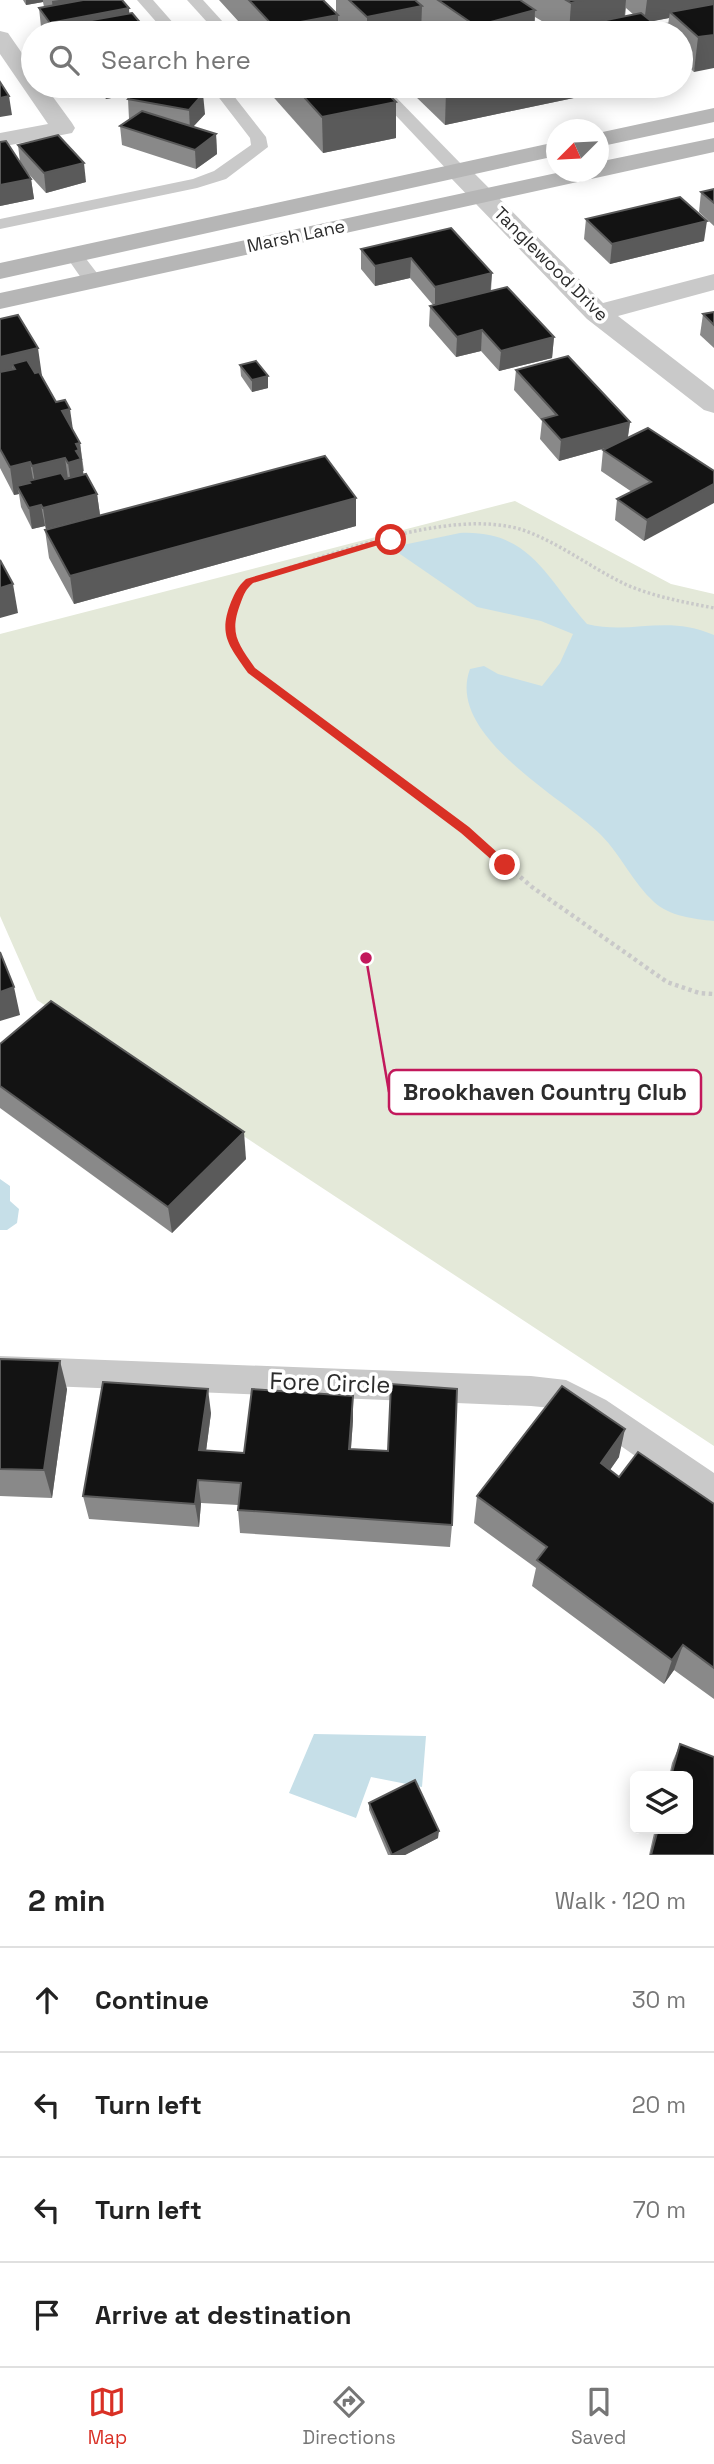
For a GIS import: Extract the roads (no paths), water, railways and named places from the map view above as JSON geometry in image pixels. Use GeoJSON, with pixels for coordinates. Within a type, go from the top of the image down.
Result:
{"type":"FeatureCollection","features":[{"type":"Feature","properties":{"kind":"main road"},"geometry":{"type":"LineString","coordinates":[[609,138],[714,115]]}},
{"type":"Feature","properties":{"kind":"main road"},"geometry":{"type":"LineString","coordinates":[[609,168],[714,145]]}},
{"type":"Feature","properties":{"kind":"main road","name":"Marsh Lane"},"geometry":{"type":"LineString","coordinates":[[0,271],[546,151]]}},
{"type":"Feature","properties":{"kind":"main road","name":"Marsh Lane"},"geometry":{"type":"LineString","coordinates":[[0,301],[547,182]]}},
{"type":"Feature","properties":{"kind":"street"},"geometry":{"type":"LineString","coordinates":[[0,38],[21,69]]}},
{"type":"Feature","properties":{"kind":"street"},"geometry":{"type":"LineString","coordinates":[[0,140],[63,128],[42,98]]}},
{"type":"Feature","properties":{"kind":"street","name":"Tanglewood Drive"},"geometry":{"type":"LineString","coordinates":[[458,170],[597,313],[714,404]]}},
{"type":"Feature","properties":{"kind":"street"},"geometry":{"type":"LineString","coordinates":[[597,313],[714,282]]}},
{"type":"Feature","properties":{"kind":"lane"},"geometry":{"type":"LineString","coordinates":[[145,0],[163,21]]}},
{"type":"Feature","properties":{"kind":"lane"},"geometry":{"type":"LineString","coordinates":[[195,0],[214,21]]}},
{"type":"Feature","properties":{"kind":"lane"},"geometry":{"type":"LineString","coordinates":[[485,0],[518,21]]}},
{"type":"Feature","properties":{"kind":"lane"},"geometry":{"type":"LineString","coordinates":[[693,22],[714,18]]}},
{"type":"Feature","properties":{"kind":"lane"},"geometry":{"type":"LineString","coordinates":[[0,224],[197,183],[220,175],[260,147],[258,137],[228,98]]}},
{"type":"Feature","properties":{"kind":"lane"},"geometry":{"type":"LineString","coordinates":[[391,98],[458,170]]}},
{"type":"Feature","properties":{"kind":"lane"},"geometry":{"type":"LineString","coordinates":[[74,255],[93,281]]}},
{"type":"Feature","properties":{"kind":"lane","name":"Fore Circle"},"geometry":{"type":"LineString","coordinates":[[0,1370],[531,1391],[566,1395],[594,1410],[714,1492]]}},
{"type":"Feature","properties":{"kind":"water"},"geometry":{"type":"Polygon","coordinates":[[[460,533],[484,534],[504,539],[521,548],[548,574],[587,624],[603,627],[680,626],[714,635],[714,921],[674,914],[660,907],[640,886],[601,835],[512,763],[490,741],[475,718],[467,694],[470,669],[484,666],[498,674],[542,686],[560,663],[573,634],[541,621],[477,607],[400,554],[398,546],[460,533]]]}},
{"type":"Feature","properties":{"kind":"water"},"geometry":{"type":"Polygon","coordinates":[[[0,1179],[10,1186],[10,1201],[19,1209],[17,1223],[7,1230],[0,1230],[0,1179]]]}},
{"type":"Feature","properties":{"kind":"water"},"geometry":{"type":"Polygon","coordinates":[[[314,1734],[426,1736],[422,1787],[371,1777],[356,1818],[289,1793],[314,1734]]]}},
{"type":"Feature","properties":{"kind":"place","name":"Brookhaven Country Club"},"geometry":{"type":"Point","coordinates":[366,958]}}]}
